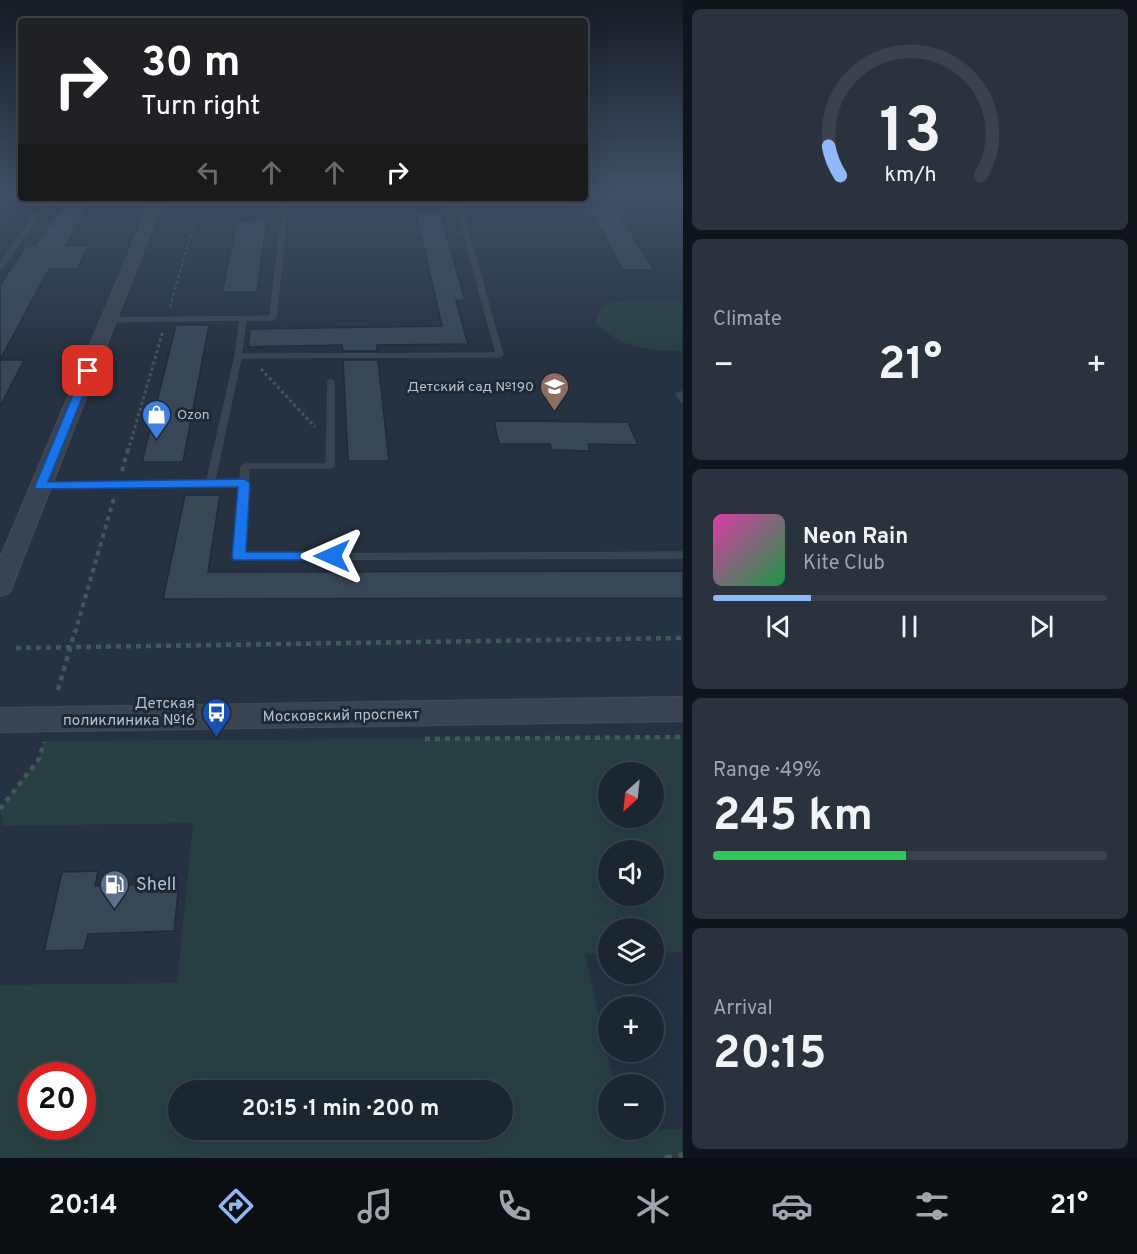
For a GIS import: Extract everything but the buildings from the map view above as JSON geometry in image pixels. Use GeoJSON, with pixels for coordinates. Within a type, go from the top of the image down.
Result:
{"type":"FeatureCollection","features":[{"type":"Feature","properties":{"kind":"street"},"geometry":{"type":"LineString","coordinates":[[0,587],[139,247]]}},
{"type":"Feature","properties":{"kind":"street","name":"Московский проспект"},"geometry":{"type":"LineString","coordinates":[[0,720],[682,709]]}},
{"type":"Feature","properties":{"kind":"lane"},"geometry":{"type":"LineString","coordinates":[[0,267],[14,247]]}},
{"type":"Feature","properties":{"kind":"lane"},"geometry":{"type":"LineString","coordinates":[[109,320],[273,318],[281,247]]}},
{"type":"Feature","properties":{"kind":"lane"},"geometry":{"type":"LineString","coordinates":[[238,356],[500,355],[470,247]]}},
{"type":"Feature","properties":{"kind":"lane"},"geometry":{"type":"LineString","coordinates":[[210,483],[238,356],[243,318]]}},
{"type":"Feature","properties":{"kind":"lane"},"geometry":{"type":"LineString","coordinates":[[331,381],[330,466],[245,465],[239,557],[682,555]]}},
{"type":"Feature","properties":{"kind":"lane"},"geometry":{"type":"LineString","coordinates":[[682,394],[679,394],[682,401]]}},
{"type":"Feature","properties":{"kind":"lane"},"geometry":{"type":"LineString","coordinates":[[41,486],[244,483]]}},
{"type":"Feature","properties":{"kind":"path"},"geometry":{"type":"LineString","coordinates":[[58,690],[187,247]]}},
{"type":"Feature","properties":{"kind":"path"},"geometry":{"type":"LineString","coordinates":[[248,356],[332,445]]}},
{"type":"Feature","properties":{"kind":"path"},"geometry":{"type":"LineString","coordinates":[[16,648],[682,638]]}},
{"type":"Feature","properties":{"kind":"path"},"geometry":{"type":"LineString","coordinates":[[0,809],[39,759],[44,741]]}},
{"type":"Feature","properties":{"kind":"path"},"geometry":{"type":"LineString","coordinates":[[664,1158],[682,1155]]}},
{"type":"Feature","properties":{"kind":"green space"},"geometry":{"type":"Polygon","coordinates":[[[682,300],[682,351],[646,349],[624,343],[604,331],[595,322],[602,306],[617,301],[682,300]]]}},
{"type":"Feature","properties":{"kind":"green space"},"geometry":{"type":"Polygon","coordinates":[[[682,737],[682,952],[664,953],[664,918],[598,918],[598,953],[585,954],[598,1012],[598,1062],[609,1062],[612,1074],[598,1074],[598,1140],[664,1140],[664,1129],[682,1129],[682,1158],[0,1158],[0,985],[177,983],[193,823],[2,826],[1,807],[39,759],[44,741],[682,737]]]}},
{"type":"Feature","properties":{"kind":"place","name":"Детский сад №190"},"geometry":{"type":"Point","coordinates":[555,412]}},
{"type":"Feature","properties":{"kind":"place","name":"Ozon"},"geometry":{"type":"Point","coordinates":[156,440]}},
{"type":"Feature","properties":{"kind":"place","name":"Детская поликлиника №16"},"geometry":{"type":"Point","coordinates":[216,738]}},
{"type":"Feature","properties":{"kind":"place","name":"Shell"},"geometry":{"type":"Point","coordinates":[115,910]}},
{"type":"Feature","properties":{"kind":"route"},"geometry":{"type":"LineString","coordinates":[[88,371],[41,486],[244,483],[239,557],[332,556]]}}]}
